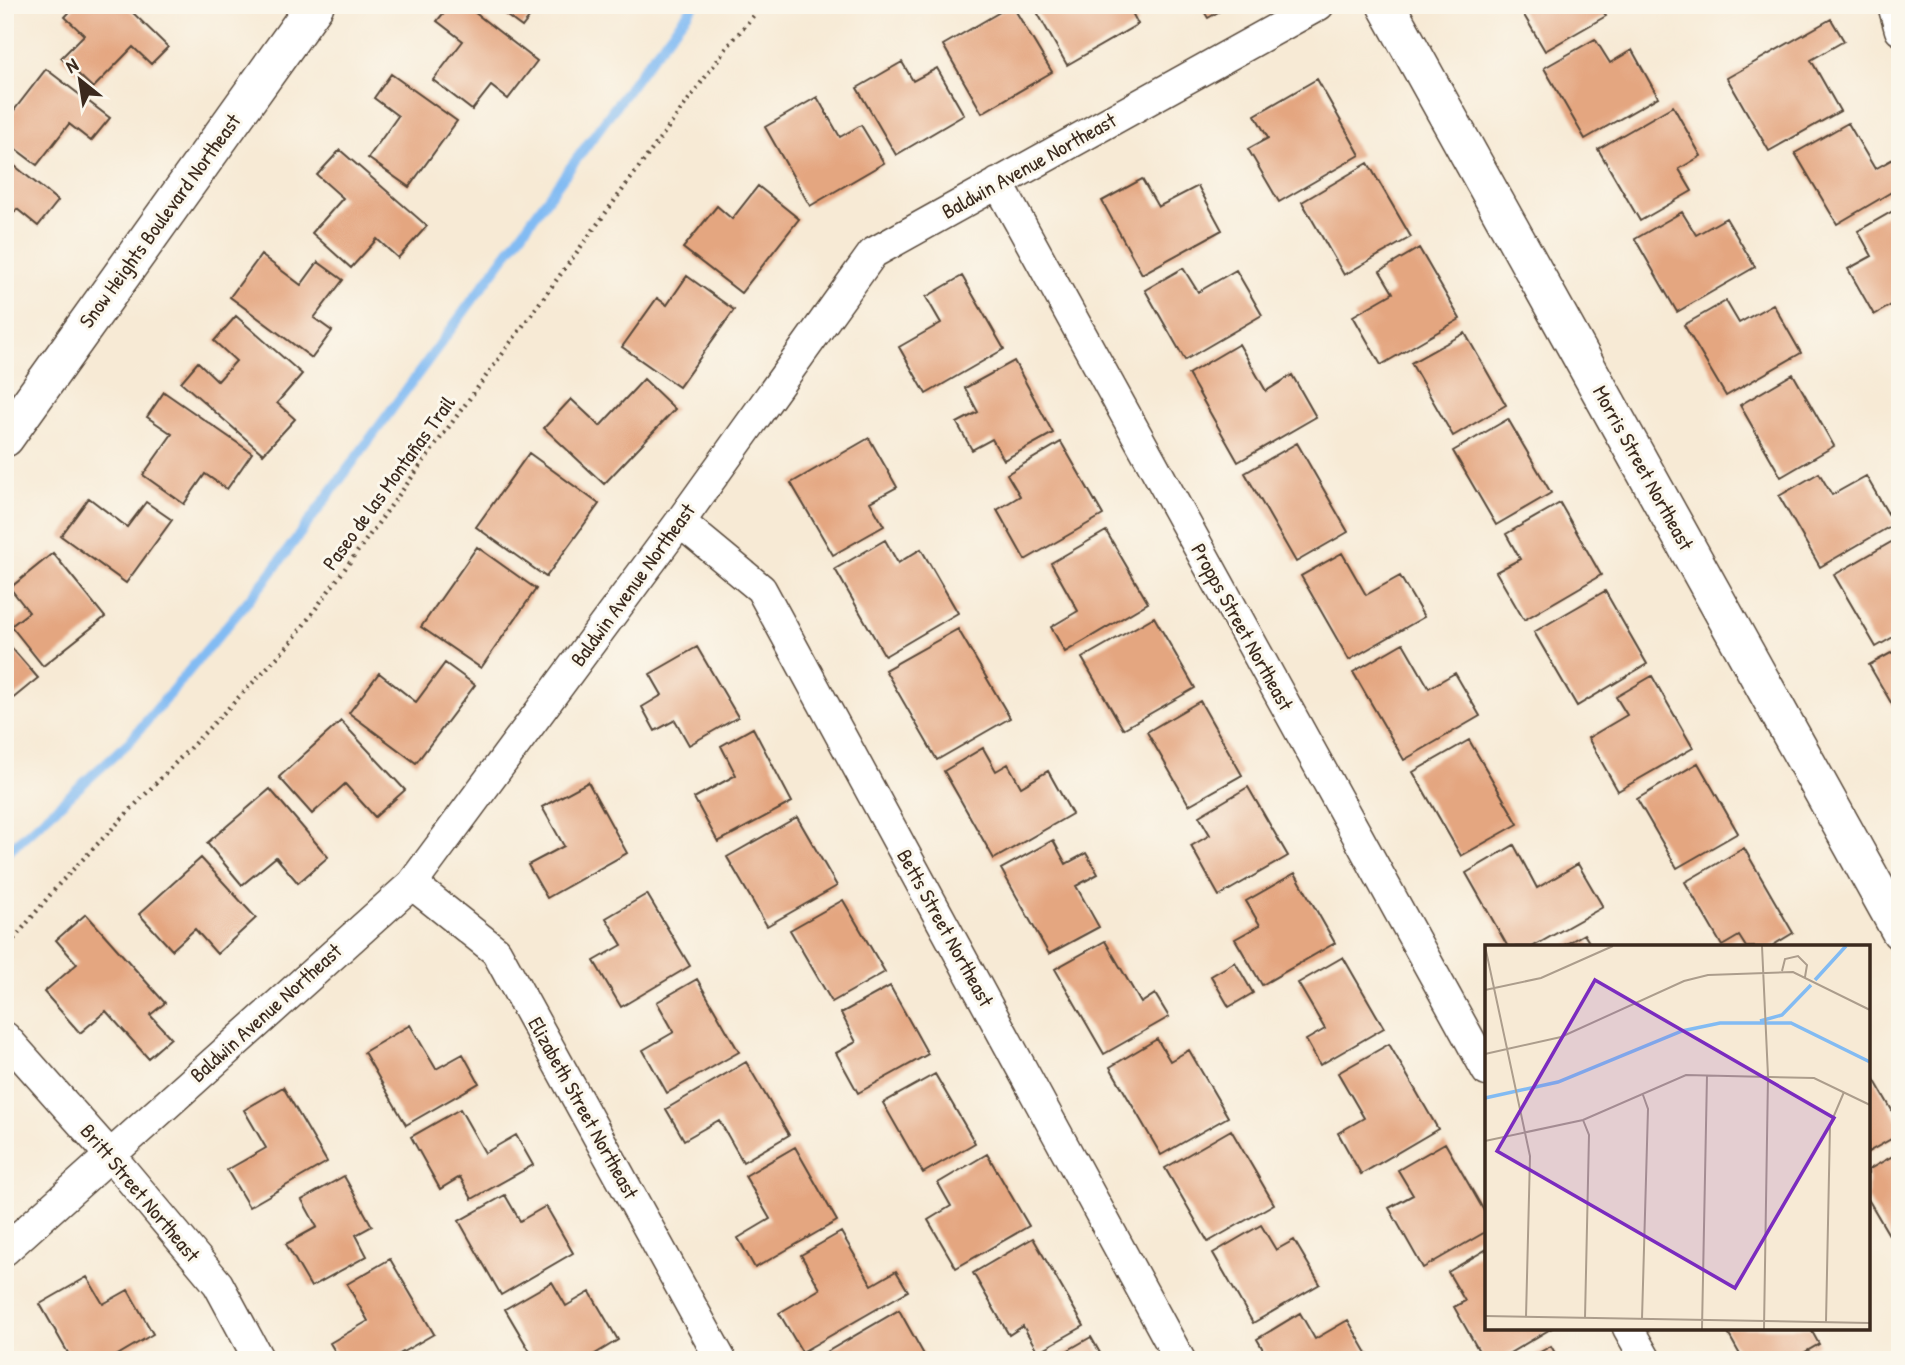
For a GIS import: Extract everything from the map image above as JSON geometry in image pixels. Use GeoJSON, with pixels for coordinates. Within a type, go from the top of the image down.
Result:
{"type":"FeatureCollection","features":[{"type":"Feature","properties":{"kind":"street","name":"Snow Heights Boulevard Northeast"},"geometry":{"type":"LineString","coordinates":[[5,438],[315,5]]}},
{"type":"Feature","properties":{"kind":"street","name":"Baldwin Avenue Northeast"},"geometry":{"type":"LineString","coordinates":[[5,1250],[412,884],[680,522],[873,253],[1319,5]]}},
{"type":"Feature","properties":{"kind":"street","name":"Morris Street Northeast"},"geometry":{"type":"LineString","coordinates":[[1386,5],[1900,931]]}},
{"type":"Feature","properties":{"kind":"street"},"geometry":{"type":"LineString","coordinates":[[1892,5],[1900,30]]}},
{"type":"Feature","properties":{"kind":"street","name":"Propps Street Northeast"},"geometry":{"type":"LineString","coordinates":[[998,183],[1485,1067]]}},
{"type":"Feature","properties":{"kind":"street","name":"Betts Street Northeast"},"geometry":{"type":"LineString","coordinates":[[680,522],[761,589],[1180,1360]]}},
{"type":"Feature","properties":{"kind":"street","name":"Elizabeth Street Northeast"},"geometry":{"type":"LineString","coordinates":[[412,884],[496,951],[722,1360]]}},
{"type":"Feature","properties":{"kind":"street","name":"Britt Street Northeast"},"geometry":{"type":"LineString","coordinates":[[5,1037],[109,1154],[218,1284],[259,1360]]}},
{"type":"Feature","properties":{"kind":"street"},"geometry":{"type":"LineString","coordinates":[[1630,1330],[1646,1360]]}},
{"type":"Feature","properties":{"kind":"path","name":"Paseo de las Montañas Trail"},"geometry":{"type":"LineString","coordinates":[[5,950],[59,884],[289,645],[725,50],[762,5]]}},
{"type":"Feature","properties":{"kind":"building"},"geometry":{"type":"Polygon","coordinates":[[[76,5],[125,5],[168,47],[151,64],[133,47],[93,88],[61,58],[84,35],[65,17],[76,5]]]}},
{"type":"Feature","properties":{"kind":"building"},"geometry":{"type":"Polygon","coordinates":[[[450,5],[465,5],[537,61],[508,99],[491,86],[472,110],[433,80],[463,41],[437,21],[450,5]]]}},
{"type":"Feature","properties":{"kind":"building"},"geometry":{"type":"Polygon","coordinates":[[[492,5],[539,5],[522,27],[492,5]]]}},
{"type":"Feature","properties":{"kind":"building"},"geometry":{"type":"Polygon","coordinates":[[[1012,5],[1052,72],[982,113],[943,45],[1012,5]]]}},
{"type":"Feature","properties":{"kind":"building"},"geometry":{"type":"Polygon","coordinates":[[[1033,5],[1128,5],[1138,24],[1067,65],[1033,5]]]}},
{"type":"Feature","properties":{"kind":"building"},"geometry":{"type":"Polygon","coordinates":[[[1200,5],[1230,5],[1208,18],[1200,5]]]}},
{"type":"Feature","properties":{"kind":"building"},"geometry":{"type":"Polygon","coordinates":[[[1518,5],[1599,5],[1606,16],[1545,51],[1518,5]]]}},
{"type":"Feature","properties":{"kind":"building"},"geometry":{"type":"Polygon","coordinates":[[[1831,19],[1844,41],[1811,60],[1840,111],[1769,151],[1727,78],[1831,19]]]}},
{"type":"Feature","properties":{"kind":"building"},"geometry":{"type":"Polygon","coordinates":[[[1595,39],[1610,63],[1632,50],[1658,97],[1585,139],[1544,68],[1595,39]]]}},
{"type":"Feature","properties":{"kind":"building"},"geometry":{"type":"Polygon","coordinates":[[[902,62],[913,81],[937,68],[964,115],[896,155],[857,88],[902,62]]]}},
{"type":"Feature","properties":{"kind":"building"},"geometry":{"type":"Polygon","coordinates":[[[46,69],[110,118],[91,141],[69,124],[37,165],[5,141],[5,122],[46,69]]]}},
{"type":"Feature","properties":{"kind":"building"},"geometry":{"type":"Polygon","coordinates":[[[391,74],[457,121],[409,187],[368,158],[398,116],[374,98],[391,74]]]}},
{"type":"Feature","properties":{"kind":"building"},"geometry":{"type":"Polygon","coordinates":[[[1317,79],[1360,155],[1279,202],[1248,149],[1268,138],[1255,115],[1317,79]]]}},
{"type":"Feature","properties":{"kind":"building"},"geometry":{"type":"Polygon","coordinates":[[[817,97],[840,137],[861,125],[884,163],[810,206],[765,127],[817,97]]]}},
{"type":"Feature","properties":{"kind":"building"},"geometry":{"type":"Polygon","coordinates":[[[1673,106],[1701,156],[1679,169],[1692,191],[1640,221],[1598,149],[1673,106]]]}},
{"type":"Feature","properties":{"kind":"building"},"geometry":{"type":"Polygon","coordinates":[[[1848,123],[1875,169],[1900,155],[1900,187],[1837,224],[1795,153],[1848,123]]]}},
{"type":"Feature","properties":{"kind":"building"},"geometry":{"type":"Polygon","coordinates":[[[340,150],[427,226],[398,258],[377,239],[351,268],[312,233],[343,198],[317,175],[340,150]]]}},
{"type":"Feature","properties":{"kind":"building"},"geometry":{"type":"Polygon","coordinates":[[[5,158],[58,201],[38,226],[17,209],[5,224],[5,158]]]}},
{"type":"Feature","properties":{"kind":"building"},"geometry":{"type":"Polygon","coordinates":[[[1368,163],[1411,237],[1344,275],[1302,202],[1368,163]]]}},
{"type":"Feature","properties":{"kind":"building"},"geometry":{"type":"Polygon","coordinates":[[[1142,179],[1158,207],[1198,186],[1222,230],[1142,274],[1102,201],[1142,179]]]}},
{"type":"Feature","properties":{"kind":"building"},"geometry":{"type":"Polygon","coordinates":[[[758,186],[799,219],[741,293],[683,248],[717,206],[732,219],[758,186]]]}},
{"type":"Feature","properties":{"kind":"building"},"geometry":{"type":"Polygon","coordinates":[[[1900,207],[1900,300],[1874,315],[1848,269],[1872,256],[1858,231],[1900,207]]]}},
{"type":"Feature","properties":{"kind":"building"},"geometry":{"type":"Polygon","coordinates":[[[1682,212],[1696,235],[1726,218],[1755,267],[1677,312],[1635,239],[1682,212]]]}},
{"type":"Feature","properties":{"kind":"building"},"geometry":{"type":"Polygon","coordinates":[[[1419,248],[1460,319],[1381,365],[1353,316],[1393,293],[1380,271],[1419,248]]]}},
{"type":"Feature","properties":{"kind":"building"},"geometry":{"type":"Polygon","coordinates":[[[261,255],[301,285],[318,262],[343,280],[314,318],[332,331],[312,358],[230,297],[261,255]]]}},
{"type":"Feature","properties":{"kind":"building"},"geometry":{"type":"Polygon","coordinates":[[[1183,268],[1198,292],[1236,270],[1262,315],[1185,360],[1145,290],[1183,268]]]}},
{"type":"Feature","properties":{"kind":"building"},"geometry":{"type":"Polygon","coordinates":[[[687,276],[734,310],[679,387],[622,347],[657,298],[667,305],[687,276]]]}},
{"type":"Feature","properties":{"kind":"building"},"geometry":{"type":"Polygon","coordinates":[[[962,276],[1004,349],[926,394],[899,347],[941,323],[926,297],[962,276]]]}},
{"type":"Feature","properties":{"kind":"building"},"geometry":{"type":"Polygon","coordinates":[[[1726,301],[1739,323],[1773,304],[1801,353],[1726,396],[1684,325],[1726,301]]]}},
{"type":"Feature","properties":{"kind":"building"},"geometry":{"type":"Polygon","coordinates":[[[236,316],[302,374],[277,403],[295,419],[263,454],[181,382],[198,362],[218,381],[236,361],[214,341],[236,316]]]}},
{"type":"Feature","properties":{"kind":"building"},"geometry":{"type":"Polygon","coordinates":[[[1465,333],[1506,405],[1453,436],[1411,363],[1465,333]]]}},
{"type":"Feature","properties":{"kind":"building"},"geometry":{"type":"Polygon","coordinates":[[[1239,344],[1266,391],[1292,375],[1316,417],[1238,462],[1188,374],[1239,344]]]}},
{"type":"Feature","properties":{"kind":"building"},"geometry":{"type":"Polygon","coordinates":[[[1014,361],[1053,433],[1004,460],[992,439],[972,450],[957,423],[978,412],[965,388],[1014,361]]]}},
{"type":"Feature","properties":{"kind":"building"},"geometry":{"type":"Polygon","coordinates":[[[1793,374],[1834,446],[1781,477],[1740,405],[1793,374]]]}},
{"type":"Feature","properties":{"kind":"building"},"geometry":{"type":"Polygon","coordinates":[[[644,379],[675,409],[604,484],[544,428],[571,399],[600,426],[644,379]]]}},
{"type":"Feature","properties":{"kind":"building"},"geometry":{"type":"Polygon","coordinates":[[[164,392],[252,453],[227,489],[205,474],[184,504],[143,475],[172,434],[147,417],[164,392]]]}},
{"type":"Feature","properties":{"kind":"building"},"geometry":{"type":"Polygon","coordinates":[[[1508,419],[1551,493],[1496,525],[1453,451],[1508,419]]]}},
{"type":"Feature","properties":{"kind":"building"},"geometry":{"type":"Polygon","coordinates":[[[869,438],[897,487],[870,502],[884,526],[833,555],[791,483],[869,438]]]}},
{"type":"Feature","properties":{"kind":"building"},"geometry":{"type":"Polygon","coordinates":[[[1061,442],[1103,515],[1025,560],[997,510],[1020,496],[1007,474],[1061,442]]]}},
{"type":"Feature","properties":{"kind":"building"},"geometry":{"type":"Polygon","coordinates":[[[1297,443],[1348,532],[1296,562],[1245,473],[1297,443]]]}},
{"type":"Feature","properties":{"kind":"building"},"geometry":{"type":"Polygon","coordinates":[[[529,453],[599,504],[546,577],[476,527],[529,453]]]}},
{"type":"Feature","properties":{"kind":"building"},"geometry":{"type":"Polygon","coordinates":[[[1819,473],[1832,495],[1866,476],[1894,524],[1820,567],[1779,496],[1819,473]]]}},
{"type":"Feature","properties":{"kind":"building"},"geometry":{"type":"Polygon","coordinates":[[[89,498],[127,527],[146,502],[172,520],[126,583],[61,536],[89,498]]]}},
{"type":"Feature","properties":{"kind":"building"},"geometry":{"type":"Polygon","coordinates":[[[1560,503],[1601,575],[1524,620],[1496,572],[1520,559],[1506,534],[1560,503]]]}},
{"type":"Feature","properties":{"kind":"building"},"geometry":{"type":"Polygon","coordinates":[[[1106,531],[1148,603],[1065,652],[1051,627],[1078,611],[1051,563],[1106,531]]]}},
{"type":"Feature","properties":{"kind":"building"},"geometry":{"type":"Polygon","coordinates":[[[1900,537],[1900,633],[1876,647],[1834,575],[1900,537]]]}},
{"type":"Feature","properties":{"kind":"building"},"geometry":{"type":"Polygon","coordinates":[[[885,540],[898,563],[921,549],[958,613],[885,656],[835,569],[885,540]]]}},
{"type":"Feature","properties":{"kind":"building"},"geometry":{"type":"Polygon","coordinates":[[[477,547],[536,589],[481,668],[421,627],[477,547]]]}},
{"type":"Feature","properties":{"kind":"building"},"geometry":{"type":"Polygon","coordinates":[[[53,553],[105,617],[43,666],[11,626],[29,612],[10,588],[53,553]]]}},
{"type":"Feature","properties":{"kind":"building"},"geometry":{"type":"Polygon","coordinates":[[[1342,553],[1366,595],[1400,576],[1424,617],[1349,660],[1301,576],[1342,553]]]}},
{"type":"Feature","properties":{"kind":"building"},"geometry":{"type":"Polygon","coordinates":[[[1605,591],[1647,664],[1577,706],[1534,632],[1605,591]]]}},
{"type":"Feature","properties":{"kind":"building"},"geometry":{"type":"Polygon","coordinates":[[[1154,617],[1195,688],[1123,729],[1082,658],[1154,617]]]}},
{"type":"Feature","properties":{"kind":"building"},"geometry":{"type":"Polygon","coordinates":[[[958,629],[1010,718],[937,760],[885,670],[958,629]]]}},
{"type":"Feature","properties":{"kind":"building"},"geometry":{"type":"Polygon","coordinates":[[[5,640],[38,678],[5,705],[5,640]]]}},
{"type":"Feature","properties":{"kind":"building"},"geometry":{"type":"Polygon","coordinates":[[[1403,643],[1429,688],[1455,673],[1480,716],[1404,760],[1353,672],[1403,643]]]}},
{"type":"Feature","properties":{"kind":"building"},"geometry":{"type":"Polygon","coordinates":[[[697,647],[738,717],[689,745],[675,720],[655,731],[642,707],[662,695],[650,674],[697,647]]]}},
{"type":"Feature","properties":{"kind":"building"},"geometry":{"type":"Polygon","coordinates":[[[1900,648],[1900,718],[1869,665],[1900,648]]]}},
{"type":"Feature","properties":{"kind":"building"},"geometry":{"type":"Polygon","coordinates":[[[445,663],[475,685],[416,763],[349,713],[379,673],[416,702],[445,663]]]}},
{"type":"Feature","properties":{"kind":"building"},"geometry":{"type":"Polygon","coordinates":[[[1652,676],[1693,748],[1618,791],[1588,738],[1627,715],[1616,697],[1652,676]]]}},
{"type":"Feature","properties":{"kind":"building"},"geometry":{"type":"Polygon","coordinates":[[[1200,701],[1242,775],[1189,805],[1147,732],[1200,701]]]}},
{"type":"Feature","properties":{"kind":"building"},"geometry":{"type":"Polygon","coordinates":[[[341,721],[405,790],[375,817],[345,784],[312,814],[279,777],[341,721]]]}},
{"type":"Feature","properties":{"kind":"building"},"geometry":{"type":"Polygon","coordinates":[[[753,728],[792,802],[718,842],[694,798],[736,775],[721,746],[753,728]]]}},
{"type":"Feature","properties":{"kind":"building"},"geometry":{"type":"Polygon","coordinates":[[[1469,740],[1518,824],[1461,856],[1413,772],[1469,740]]]}},
{"type":"Feature","properties":{"kind":"building"},"geometry":{"type":"Polygon","coordinates":[[[983,748],[996,771],[1008,764],[1021,787],[1048,771],[1072,814],[994,859],[944,771],[983,748]]]}},
{"type":"Feature","properties":{"kind":"building"},"geometry":{"type":"Polygon","coordinates":[[[1698,763],[1738,833],[1677,868],[1637,799],[1698,763]]]}},
{"type":"Feature","properties":{"kind":"building"},"geometry":{"type":"Polygon","coordinates":[[[588,782],[627,853],[547,898],[528,865],[564,846],[542,807],[588,782]]]}},
{"type":"Feature","properties":{"kind":"building"},"geometry":{"type":"Polygon","coordinates":[[[1248,787],[1288,856],[1219,896],[1191,846],[1210,835],[1199,816],[1248,787]]]}},
{"type":"Feature","properties":{"kind":"building"},"geometry":{"type":"Polygon","coordinates":[[[270,789],[328,857],[298,883],[276,857],[242,885],[207,843],[270,789]]]}},
{"type":"Feature","properties":{"kind":"building"},"geometry":{"type":"Polygon","coordinates":[[[797,817],[837,886],[767,926],[727,857],[797,817]]]}},
{"type":"Feature","properties":{"kind":"building"},"geometry":{"type":"Polygon","coordinates":[[[1053,840],[1066,864],[1086,853],[1098,874],[1076,886],[1099,927],[1049,954],[1001,869],[1053,840]]]}},
{"type":"Feature","properties":{"kind":"building"},"geometry":{"type":"Polygon","coordinates":[[[1514,845],[1537,888],[1578,864],[1603,907],[1536,945],[1507,945],[1466,873],[1514,845]]]}},
{"type":"Feature","properties":{"kind":"building"},"geometry":{"type":"Polygon","coordinates":[[[1744,848],[1793,933],[1773,945],[1745,945],[1739,936],[1721,945],[1685,882],[1744,848]]]}},
{"type":"Feature","properties":{"kind":"building"},"geometry":{"type":"Polygon","coordinates":[[[201,858],[256,918],[217,954],[195,929],[172,950],[139,914],[201,858]]]}},
{"type":"Feature","properties":{"kind":"building"},"geometry":{"type":"Polygon","coordinates":[[[1295,873],[1335,943],[1262,985],[1235,939],[1260,925],[1246,901],[1295,873]]]}},
{"type":"Feature","properties":{"kind":"building"},"geometry":{"type":"Polygon","coordinates":[[[647,894],[690,966],[621,1007],[594,961],[622,945],[606,918],[647,894]]]}},
{"type":"Feature","properties":{"kind":"building"},"geometry":{"type":"Polygon","coordinates":[[[843,900],[885,972],[832,1002],[790,930],[843,900]]]}},
{"type":"Feature","properties":{"kind":"building"},"geometry":{"type":"Polygon","coordinates":[[[86,914],[165,1003],[150,1015],[171,1038],[148,1058],[106,1011],[80,1033],[44,992],[77,964],[56,940],[86,914]]]}},
{"type":"Feature","properties":{"kind":"building"},"geometry":{"type":"Polygon","coordinates":[[[1584,934],[1591,945],[1565,945],[1584,934]]]}},
{"type":"Feature","properties":{"kind":"building"},"geometry":{"type":"Polygon","coordinates":[[[1105,941],[1141,1003],[1155,994],[1169,1017],[1104,1054],[1055,969],[1105,941]]]}},
{"type":"Feature","properties":{"kind":"building"},"geometry":{"type":"Polygon","coordinates":[[[1343,957],[1384,1028],[1320,1065],[1306,1040],[1325,1029],[1298,983],[1343,957]]]}},
{"type":"Feature","properties":{"kind":"building"},"geometry":{"type":"Polygon","coordinates":[[[1235,962],[1253,993],[1229,1007],[1211,976],[1235,962]]]}},
{"type":"Feature","properties":{"kind":"building"},"geometry":{"type":"Polygon","coordinates":[[[697,979],[739,1052],[667,1093],[643,1050],[674,1032],[657,1002],[697,979]]]}},
{"type":"Feature","properties":{"kind":"building"},"geometry":{"type":"Polygon","coordinates":[[[890,986],[928,1054],[858,1093],[836,1053],[856,1042],[841,1013],[890,986]]]}},
{"type":"Feature","properties":{"kind":"building"},"geometry":{"type":"Polygon","coordinates":[[[410,1025],[436,1069],[463,1054],[479,1083],[406,1125],[364,1052],[410,1025]]]}},
{"type":"Feature","properties":{"kind":"building"},"geometry":{"type":"Polygon","coordinates":[[[1157,1039],[1170,1061],[1189,1050],[1228,1117],[1161,1155],[1110,1067],[1157,1039]]]}},
{"type":"Feature","properties":{"kind":"building"},"geometry":{"type":"Polygon","coordinates":[[[1389,1044],[1438,1129],[1361,1174],[1338,1133],[1364,1118],[1338,1073],[1389,1044]]]}},
{"type":"Feature","properties":{"kind":"building"},"geometry":{"type":"Polygon","coordinates":[[[746,1062],[789,1135],[743,1162],[719,1120],[684,1140],[666,1109],[746,1062]]]}},
{"type":"Feature","properties":{"kind":"building"},"geometry":{"type":"Polygon","coordinates":[[[1870,1072],[1900,1124],[1900,1134],[1870,1151],[1870,1072]]]}},
{"type":"Feature","properties":{"kind":"building"},"geometry":{"type":"Polygon","coordinates":[[[935,1074],[975,1143],[923,1173],[883,1103],[935,1074]]]}},
{"type":"Feature","properties":{"kind":"building"},"geometry":{"type":"Polygon","coordinates":[[[283,1087],[327,1162],[249,1207],[227,1170],[266,1148],[244,1110],[283,1087]]]}},
{"type":"Feature","properties":{"kind":"building"},"geometry":{"type":"Polygon","coordinates":[[[460,1109],[485,1153],[516,1135],[533,1165],[472,1199],[460,1177],[440,1189],[411,1137],[460,1109]]]}},
{"type":"Feature","properties":{"kind":"building"},"geometry":{"type":"Polygon","coordinates":[[[1231,1130],[1274,1204],[1208,1242],[1165,1168],[1231,1130]]]}},
{"type":"Feature","properties":{"kind":"building"},"geometry":{"type":"Polygon","coordinates":[[[1445,1143],[1485,1213],[1485,1232],[1423,1268],[1389,1208],[1413,1195],[1398,1170],[1445,1143]]]}},
{"type":"Feature","properties":{"kind":"building"},"geometry":{"type":"Polygon","coordinates":[[[795,1147],[837,1221],[755,1268],[738,1238],[770,1219],[745,1176],[795,1147]]]}},
{"type":"Feature","properties":{"kind":"building"},"geometry":{"type":"Polygon","coordinates":[[[1900,1152],[1900,1242],[1895,1245],[1870,1202],[1870,1169],[1900,1152]]]}},
{"type":"Feature","properties":{"kind":"building"},"geometry":{"type":"Polygon","coordinates":[[[987,1154],[1029,1226],[956,1268],[928,1220],[951,1206],[938,1183],[987,1154]]]}},
{"type":"Feature","properties":{"kind":"building"},"geometry":{"type":"Polygon","coordinates":[[[344,1176],[372,1226],[356,1235],[367,1256],[311,1287],[286,1244],[317,1227],[302,1200],[344,1176]]]}},
{"type":"Feature","properties":{"kind":"building"},"geometry":{"type":"Polygon","coordinates":[[[505,1195],[520,1221],[546,1206],[573,1253],[501,1295],[459,1221],[505,1195]]]}},
{"type":"Feature","properties":{"kind":"building"},"geometry":{"type":"Polygon","coordinates":[[[1261,1225],[1276,1250],[1294,1240],[1320,1284],[1253,1323],[1213,1253],[1261,1225]]]}},
{"type":"Feature","properties":{"kind":"building"},"geometry":{"type":"Polygon","coordinates":[[[841,1232],[872,1285],[896,1271],[908,1291],[802,1352],[779,1313],[820,1289],[801,1255],[841,1232]]]}},
{"type":"Feature","properties":{"kind":"building"},"geometry":{"type":"Polygon","coordinates":[[[1033,1238],[1084,1326],[1038,1352],[1023,1326],[1009,1335],[973,1273],[1033,1238]]]}},
{"type":"Feature","properties":{"kind":"building"},"geometry":{"type":"Polygon","coordinates":[[[1485,1250],[1485,1330],[1549,1330],[1498,1360],[1484,1360],[1454,1307],[1465,1301],[1448,1272],[1485,1250]]]}},
{"type":"Feature","properties":{"kind":"building"},"geometry":{"type":"Polygon","coordinates":[[[390,1259],[434,1334],[389,1360],[340,1360],[330,1343],[368,1321],[347,1284],[390,1259]]]}},
{"type":"Feature","properties":{"kind":"building"},"geometry":{"type":"Polygon","coordinates":[[[87,1277],[103,1304],[128,1290],[153,1334],[109,1360],[72,1360],[40,1304],[87,1277]]]}},
{"type":"Feature","properties":{"kind":"building"},"geometry":{"type":"Polygon","coordinates":[[[552,1282],[566,1306],[590,1292],[618,1340],[585,1360],[535,1360],[505,1309],[552,1282]]]}},
{"type":"Feature","properties":{"kind":"building"},"geometry":{"type":"Polygon","coordinates":[[[899,1310],[927,1360],[813,1360],[899,1310]]]}},
{"type":"Feature","properties":{"kind":"building"},"geometry":{"type":"Polygon","coordinates":[[[1300,1313],[1315,1339],[1348,1320],[1371,1360],[1269,1360],[1257,1339],[1300,1313]]]}},
{"type":"Feature","properties":{"kind":"building"},"geometry":{"type":"Polygon","coordinates":[[[1726,1330],[1811,1330],[1819,1344],[1791,1360],[1743,1360],[1726,1330]]]}},
{"type":"Feature","properties":{"kind":"building"},"geometry":{"type":"Polygon","coordinates":[[[1091,1337],[1104,1360],[1051,1360],[1091,1337]]]}},
{"type":"Feature","properties":{"kind":"building"},"geometry":{"type":"Polygon","coordinates":[[[1551,1346],[1559,1360],[1526,1360],[1551,1346]]]}},
{"type":"Feature","properties":{"kind":"waterway"},"geometry":{"type":"LineString","coordinates":[[5,854],[129,742],[268,577],[646,65],[694,5]]}}]}
